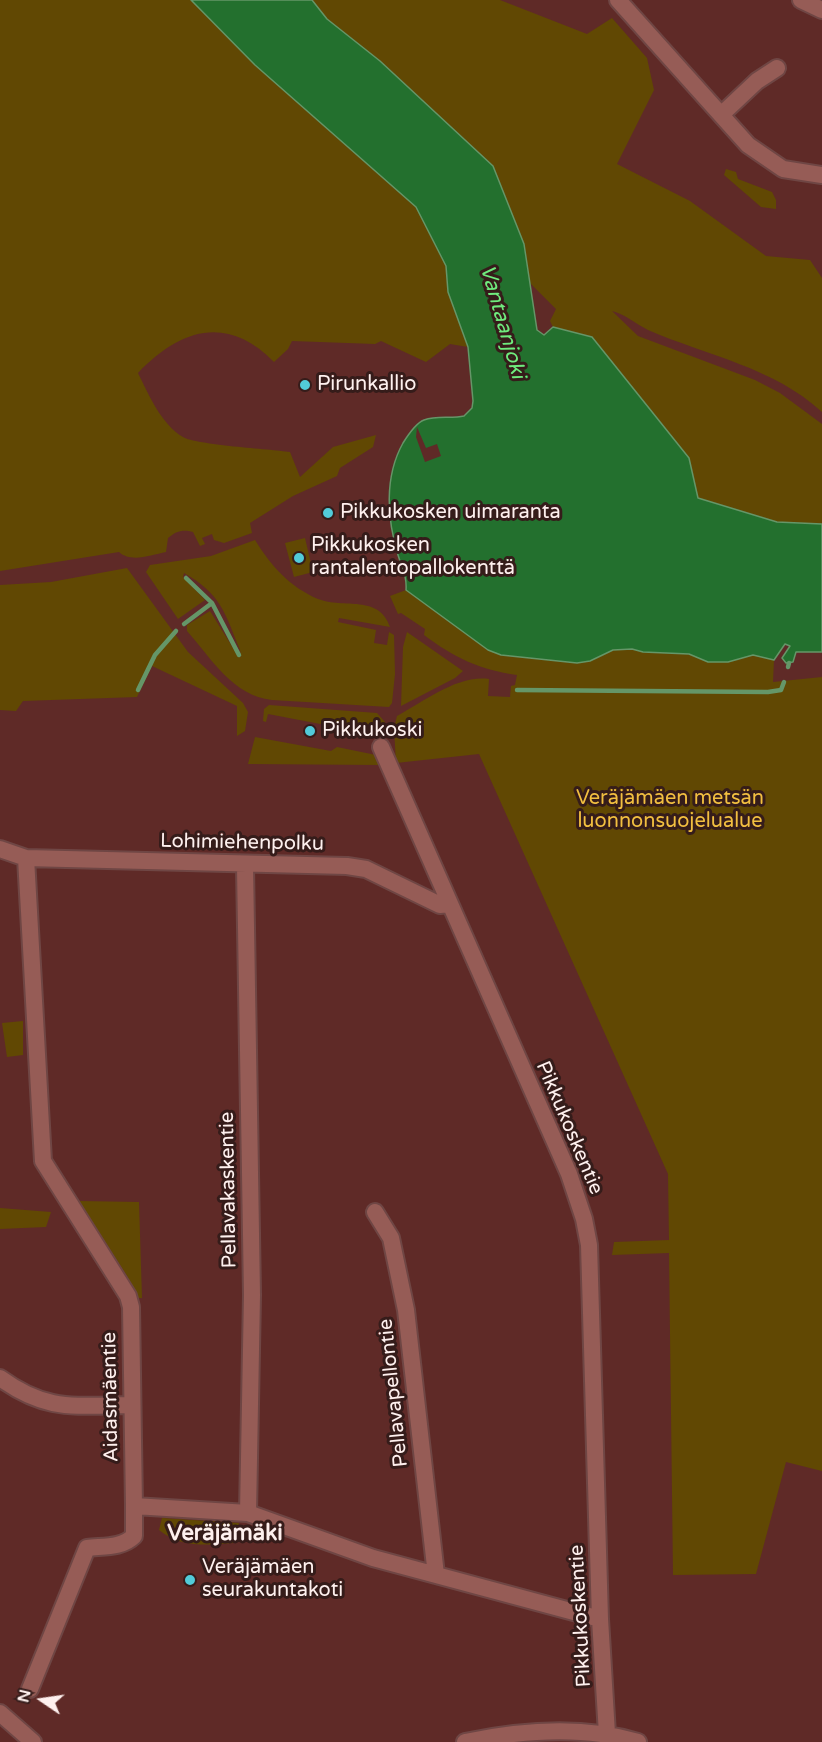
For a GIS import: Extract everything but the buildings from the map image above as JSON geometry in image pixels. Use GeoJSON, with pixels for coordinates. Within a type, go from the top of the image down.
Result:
{"type":"FeatureCollection","features":[{"type":"Feature","properties":{"kind":"street"},"geometry":{"type":"LineString","coordinates":[[618,0],[748,145],[783,169],[822,175]]}},
{"type":"Feature","properties":{"kind":"street"},"geometry":{"type":"LineString","coordinates":[[801,0],[822,10]]}},
{"type":"Feature","properties":{"kind":"street"},"geometry":{"type":"LineString","coordinates":[[722,114],[757,81],[777,68]]}},
{"type":"Feature","properties":{"kind":"street","name":"Pikkukoskentie"},"geometry":{"type":"LineString","coordinates":[[381,747],[569,1174],[584,1219],[589,1245],[592,1306],[600,1619],[607,1734]]}},
{"type":"Feature","properties":{"kind":"street"},"geometry":{"type":"LineString","coordinates":[[0,849],[26,858]]}},
{"type":"Feature","properties":{"kind":"street","name":"Lohimiehenpolku"},"geometry":{"type":"LineString","coordinates":[[26,858],[359,868],[440,905],[450,904]]}},
{"type":"Feature","properties":{"kind":"street","name":"Aidasmäentie"},"geometry":{"type":"LineString","coordinates":[[26,858],[43,1161],[128,1296],[131,1307],[134,1506],[134,1536],[128,1542],[120,1545],[87,1548],[30,1689]]}},
{"type":"Feature","properties":{"kind":"street","name":"Pellavakaskentie"},"geometry":{"type":"LineString","coordinates":[[246,866],[252,1295],[248,1513]]}},
{"type":"Feature","properties":{"kind":"street","name":"Pellavapellontie"},"geometry":{"type":"LineString","coordinates":[[375,1212],[391,1238],[406,1310],[436,1575]]}},
{"type":"Feature","properties":{"kind":"street"},"geometry":{"type":"LineString","coordinates":[[0,1378],[22,1394],[49,1404],[132,1405]]}},
{"type":"Feature","properties":{"kind":"street"},"geometry":{"type":"LineString","coordinates":[[134,1506],[248,1513],[373,1558],[600,1619]]}},
{"type":"Feature","properties":{"kind":"street"},"geometry":{"type":"LineString","coordinates":[[2,1720],[33,1742]]}},
{"type":"Feature","properties":{"kind":"street"},"geometry":{"type":"LineString","coordinates":[[465,1742],[522,1731],[607,1734],[638,1742]]}},
{"type":"Feature","properties":{"kind":"green space"},"geometry":{"type":"Polygon","coordinates":[[[0,0],[191,0],[255,65],[416,207],[446,266],[448,292],[468,347],[450,344],[426,362],[381,341],[375,344],[292,341],[288,349],[274,362],[239,337],[221,333],[204,333],[170,346],[138,373],[162,417],[183,437],[217,444],[290,452],[300,477],[333,447],[376,435],[373,447],[340,468],[337,476],[293,496],[250,523],[252,533],[224,543],[214,540],[212,534],[202,538],[205,544],[200,546],[193,532],[183,531],[168,538],[166,552],[148,556],[135,558],[119,552],[0,571],[0,0]]]}},
{"type":"Feature","properties":{"kind":"green space"},"geometry":{"type":"Polygon","coordinates":[[[312,0],[500,0],[587,34],[612,18],[647,58],[654,90],[617,164],[690,201],[766,256],[810,260],[822,278],[822,412],[783,384],[761,373],[648,330],[612,311],[638,336],[755,380],[780,393],[822,424],[822,524],[777,522],[698,498],[689,458],[592,337],[553,327],[550,321],[556,309],[530,283],[524,244],[493,166],[380,61],[327,19],[312,0]]]}},
{"type":"Feature","properties":{"kind":"green space"},"geometry":{"type":"Polygon","coordinates":[[[726,169],[736,172],[738,179],[772,192],[776,200],[776,209],[761,207],[724,175],[726,169]]]}},
{"type":"Feature","properties":{"kind":"green space","name":"Pikkukosken rantalentopallokenttä"},"geometry":{"type":"Polygon","coordinates":[[[305,538],[313,572],[294,577],[285,543],[305,538]]]}},
{"type":"Feature","properties":{"kind":"green space"},"geometry":{"type":"Polygon","coordinates":[[[255,540],[282,575],[308,594],[328,602],[369,606],[378,610],[385,617],[390,627],[339,618],[338,622],[376,630],[374,643],[387,645],[389,632],[394,635],[395,674],[392,703],[389,707],[272,700],[246,691],[234,684],[214,664],[187,631],[187,625],[210,611],[238,656],[241,657],[230,625],[214,597],[184,573],[183,577],[205,600],[178,619],[146,572],[150,565],[211,556],[255,540]]]}},
{"type":"Feature","properties":{"kind":"green space"},"geometry":{"type":"Polygon","coordinates":[[[127,568],[188,652],[243,703],[248,712],[245,731],[237,736],[237,706],[152,666],[137,697],[23,701],[16,711],[0,710],[0,585],[51,582],[127,568]]]}},
{"type":"Feature","properties":{"kind":"green space","name":"Veräjämäen metsän luonnonsuojelualue"},"geometry":{"type":"Polygon","coordinates":[[[406,590],[501,655],[590,661],[613,650],[632,649],[643,652],[689,654],[708,662],[728,662],[753,655],[774,660],[773,682],[822,677],[822,1471],[786,1462],[756,1574],[673,1575],[669,1253],[612,1255],[614,1242],[669,1240],[668,1174],[479,754],[396,763],[394,728],[397,716],[442,690],[465,681],[489,679],[488,696],[510,697],[511,686],[515,685],[517,675],[479,666],[446,650],[424,635],[425,629],[401,613],[398,614],[390,596],[406,590]]]}},
{"type":"Feature","properties":{"kind":"green space"},"geometry":{"type":"Polygon","coordinates":[[[407,632],[463,671],[455,678],[401,706],[403,647],[407,632]]]}},
{"type":"Feature","properties":{"kind":"green space"},"geometry":{"type":"Polygon","coordinates":[[[269,705],[377,713],[385,722],[383,736],[268,714],[266,722],[263,721],[264,709],[269,705]]]}},
{"type":"Feature","properties":{"kind":"green space"},"geometry":{"type":"Polygon","coordinates":[[[255,737],[331,751],[337,747],[376,755],[381,765],[248,764],[255,737]]]}},
{"type":"Feature","properties":{"kind":"green space"},"geometry":{"type":"Polygon","coordinates":[[[23,1021],[23,1055],[7,1057],[2,1023],[23,1021]]]}},
{"type":"Feature","properties":{"kind":"green space"},"geometry":{"type":"Polygon","coordinates":[[[79,1201],[139,1202],[142,1298],[136,1298],[127,1276],[79,1201]]]}},
{"type":"Feature","properties":{"kind":"green space"},"geometry":{"type":"Polygon","coordinates":[[[0,1208],[51,1212],[46,1227],[0,1229],[0,1208]]]}},
{"type":"Feature","properties":{"kind":"green space"},"geometry":{"type":"Polygon","coordinates":[[[162,1518],[239,1523],[237,1538],[233,1543],[204,1545],[185,1543],[159,1530],[162,1518]]]}},
{"type":"Feature","properties":{"kind":"water","name":"Vantaanjoki"},"geometry":{"type":"Polygon","coordinates":[[[191,0],[312,0],[327,19],[380,61],[493,166],[524,244],[537,330],[544,335],[553,327],[592,337],[689,458],[698,498],[777,522],[822,524],[822,652],[796,652],[793,662],[786,663],[782,658],[790,646],[785,644],[774,660],[753,655],[728,662],[708,662],[689,654],[643,652],[632,649],[613,650],[590,661],[577,663],[501,655],[488,650],[406,590],[405,576],[391,527],[390,513],[390,484],[397,456],[415,426],[429,419],[464,416],[472,408],[473,401],[468,347],[448,292],[446,266],[416,207],[255,65],[191,0]]]}},
{"type":"Feature","properties":{"kind":"pier"},"geometry":{"type":"Polygon","coordinates":[[[417,427],[426,448],[437,444],[441,456],[425,462],[416,437],[417,427]]]}},
{"type":"Feature","properties":{"kind":"waterway"},"geometry":{"type":"LineString","coordinates":[[186,578],[212,603],[239,655]]}},
{"type":"Feature","properties":{"kind":"waterway"},"geometry":{"type":"LineString","coordinates":[[184,624],[212,603]]}},
{"type":"Feature","properties":{"kind":"waterway"},"geometry":{"type":"LineString","coordinates":[[138,690],[155,655],[176,631]]}},
{"type":"Feature","properties":{"kind":"waterway"},"geometry":{"type":"LineString","coordinates":[[788,667],[789,663]]}},
{"type":"Feature","properties":{"kind":"waterway"},"geometry":{"type":"LineString","coordinates":[[517,690],[768,692],[781,690],[784,682]]}},
{"type":"Feature","properties":{"kind":"place","name":"Pirunkallio"},"geometry":{"type":"Point","coordinates":[305,385]}},
{"type":"Feature","properties":{"kind":"place","name":"Pikkukosken uimaranta"},"geometry":{"type":"Point","coordinates":[328,513]}},
{"type":"Feature","properties":{"kind":"place","name":"Pikkukosken rantalentopallokenttä"},"geometry":{"type":"Point","coordinates":[299,558]}},
{"type":"Feature","properties":{"kind":"place","name":"Pikkukoski"},"geometry":{"type":"Point","coordinates":[310,731]}},
{"type":"Feature","properties":{"kind":"place","name":"Veräjämäen seurakuntakoti"},"geometry":{"type":"Point","coordinates":[190,1580]}},
{"type":"Feature","properties":{"kind":"district","name":"Veräjämäki"},"geometry":{"type":"Point","coordinates":[225,1534]}}]}
